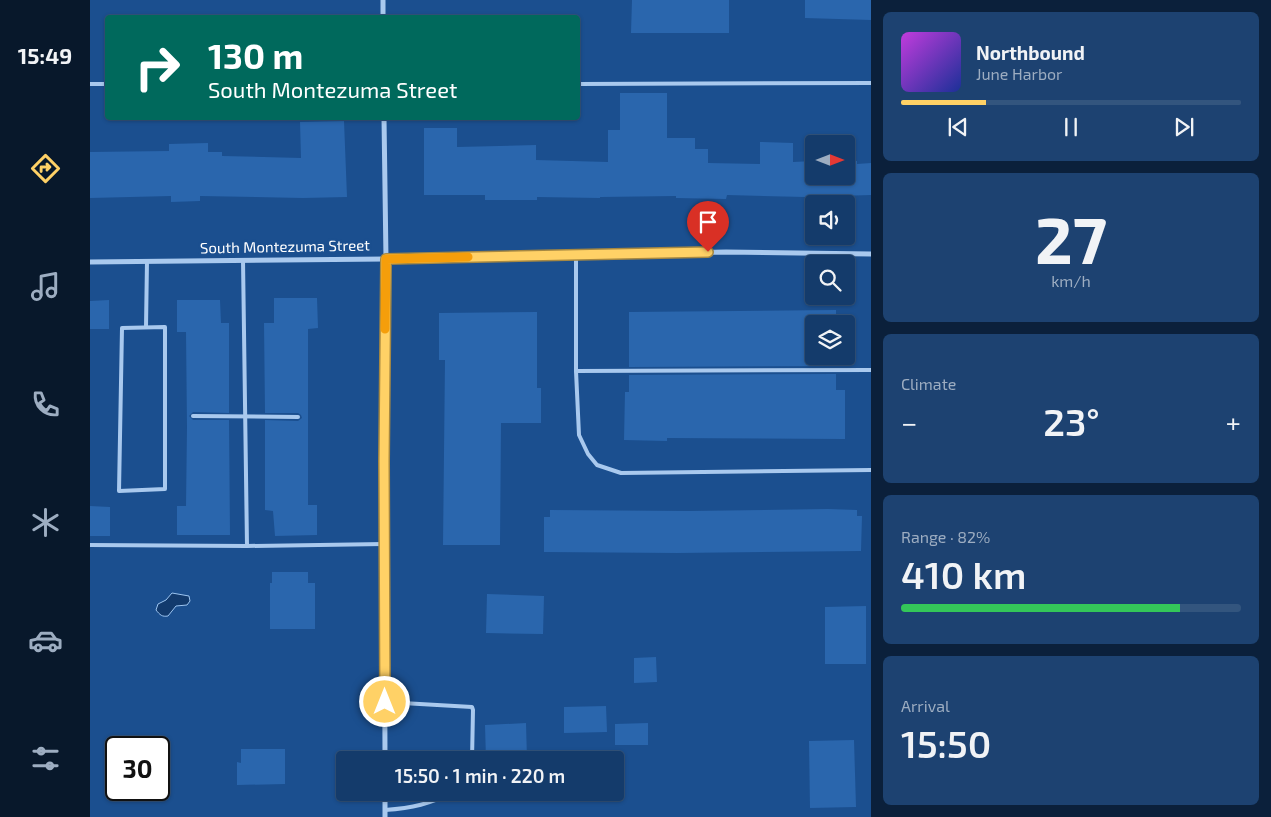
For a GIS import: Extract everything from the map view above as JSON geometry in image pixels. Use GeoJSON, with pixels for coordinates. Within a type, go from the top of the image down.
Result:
{"type":"FeatureCollection","features":[{"type":"Feature","properties":{"kind":"street"},"geometry":{"type":"LineString","coordinates":[[383,0],[383,15]]}},
{"type":"Feature","properties":{"kind":"street"},"geometry":{"type":"LineString","coordinates":[[384,120],[386,259],[385,751]]}},
{"type":"Feature","properties":{"kind":"street","name":"South Montezuma Street"},"geometry":{"type":"LineString","coordinates":[[90,262],[386,259],[726,252],[871,254]]}},
{"type":"Feature","properties":{"kind":"street"},"geometry":{"type":"LineString","coordinates":[[385,801],[385,817]]}},
{"type":"Feature","properties":{"kind":"lane"},"geometry":{"type":"LineString","coordinates":[[580,84],[871,83]]}},
{"type":"Feature","properties":{"kind":"lane"},"geometry":{"type":"LineString","coordinates":[[90,84],[105,84]]}},
{"type":"Feature","properties":{"kind":"lane"},"geometry":{"type":"LineString","coordinates":[[576,255],[576,371],[579,435],[588,454],[597,465],[622,473],[871,470]]}},
{"type":"Feature","properties":{"kind":"lane"},"geometry":{"type":"LineString","coordinates":[[243,260],[247,417],[247,546]]}},
{"type":"Feature","properties":{"kind":"lane"},"geometry":{"type":"LineString","coordinates":[[146,327],[147,261]]}},
{"type":"Feature","properties":{"kind":"lane"},"geometry":{"type":"LineString","coordinates":[[146,327],[164,327],[165,489],[119,491],[122,328],[146,327]]}},
{"type":"Feature","properties":{"kind":"lane"},"geometry":{"type":"LineString","coordinates":[[576,371],[871,370]]}},
{"type":"Feature","properties":{"kind":"lane"},"geometry":{"type":"LineString","coordinates":[[193,416],[298,417]]}},
{"type":"Feature","properties":{"kind":"lane"},"geometry":{"type":"LineString","coordinates":[[90,545],[247,546],[384,544]]}},
{"type":"Feature","properties":{"kind":"lane"},"geometry":{"type":"LineString","coordinates":[[385,702],[472,707],[472,751]]}},
{"type":"Feature","properties":{"kind":"lane"},"geometry":{"type":"LineString","coordinates":[[385,810],[412,808],[435,801]]}},
{"type":"Feature","properties":{"kind":"water"},"geometry":{"type":"Polygon","coordinates":[[[172,593],[189,596],[190,601],[187,605],[176,606],[168,616],[161,615],[156,610],[158,604],[166,600],[172,593]]]}},
{"type":"Feature","properties":{"kind":"building"},"geometry":{"type":"Polygon","coordinates":[[[632,0],[729,0],[729,33],[631,33],[632,0]]]}},
{"type":"Feature","properties":{"kind":"building"},"geometry":{"type":"Polygon","coordinates":[[[805,0],[871,0],[871,20],[805,18],[805,0]]]}},
{"type":"Feature","properties":{"kind":"building"},"geometry":{"type":"Polygon","coordinates":[[[620,93],[667,93],[667,138],[695,138],[695,149],[708,149],[708,163],[760,164],[760,142],[793,143],[793,162],[805,161],[805,185],[855,185],[855,161],[857,161],[857,164],[871,163],[871,195],[805,195],[805,197],[727,195],[726,199],[676,198],[676,196],[537,197],[537,200],[485,200],[485,195],[424,195],[424,128],[457,128],[457,147],[536,145],[536,160],[608,162],[608,130],[620,130],[620,93]]]}},
{"type":"Feature","properties":{"kind":"building"},"geometry":{"type":"Polygon","coordinates":[[[344,121],[347,197],[200,196],[200,201],[171,202],[171,196],[90,198],[90,152],[169,151],[169,144],[208,143],[208,152],[222,152],[222,156],[301,158],[300,122],[344,121]]]}},
{"type":"Feature","properties":{"kind":"building"},"geometry":{"type":"Polygon","coordinates":[[[274,298],[317,298],[318,328],[308,329],[308,505],[317,505],[317,535],[275,536],[273,511],[265,510],[265,420],[298,421],[302,418],[298,413],[265,413],[264,323],[274,323],[274,298]]]}},
{"type":"Feature","properties":{"kind":"building"},"geometry":{"type":"Polygon","coordinates":[[[109,300],[109,329],[90,329],[90,301],[109,300]]]}},
{"type":"Feature","properties":{"kind":"building"},"geometry":{"type":"Polygon","coordinates":[[[177,300],[220,300],[221,323],[229,323],[229,413],[193,412],[189,416],[193,420],[229,420],[230,535],[177,535],[177,506],[186,506],[187,427],[186,332],[177,332],[177,300]]]}},
{"type":"Feature","properties":{"kind":"building"},"geometry":{"type":"Polygon","coordinates":[[[836,310],[836,315],[805,315],[805,365],[836,366],[629,367],[629,312],[836,310]]]}},
{"type":"Feature","properties":{"kind":"building"},"geometry":{"type":"Polygon","coordinates":[[[537,312],[537,388],[541,388],[541,423],[501,423],[500,545],[443,545],[445,360],[439,360],[439,313],[537,312]]]}},
{"type":"Feature","properties":{"kind":"building"},"geometry":{"type":"Polygon","coordinates":[[[836,374],[836,390],[845,390],[845,439],[667,438],[667,441],[624,440],[625,392],[629,392],[629,375],[836,374]]]}},
{"type":"Feature","properties":{"kind":"building"},"geometry":{"type":"Polygon","coordinates":[[[90,506],[110,507],[110,536],[90,536],[90,506]]]}},
{"type":"Feature","properties":{"kind":"building"},"geometry":{"type":"Polygon","coordinates":[[[550,510],[857,510],[857,516],[862,516],[861,551],[544,552],[544,517],[550,517],[550,510]]]}},
{"type":"Feature","properties":{"kind":"building"},"geometry":{"type":"Polygon","coordinates":[[[272,572],[308,572],[308,583],[315,583],[315,629],[270,629],[270,583],[272,583],[272,572]]]}},
{"type":"Feature","properties":{"kind":"building"},"geometry":{"type":"Polygon","coordinates":[[[487,594],[544,596],[543,634],[486,633],[487,594]]]}},
{"type":"Feature","properties":{"kind":"building"},"geometry":{"type":"Polygon","coordinates":[[[866,606],[866,664],[825,664],[825,607],[866,606]]]}},
{"type":"Feature","properties":{"kind":"building"},"geometry":{"type":"Polygon","coordinates":[[[656,657],[657,682],[634,683],[634,658],[656,657]]]}},
{"type":"Feature","properties":{"kind":"building"},"geometry":{"type":"Polygon","coordinates":[[[606,706],[607,732],[564,733],[564,707],[606,706]]]}},
{"type":"Feature","properties":{"kind":"building"},"geometry":{"type":"Polygon","coordinates":[[[526,723],[527,751],[486,751],[485,725],[526,723]]]}},
{"type":"Feature","properties":{"kind":"building"},"geometry":{"type":"Polygon","coordinates":[[[648,723],[648,745],[615,745],[615,724],[648,723]]]}},
{"type":"Feature","properties":{"kind":"building"},"geometry":{"type":"Polygon","coordinates":[[[854,740],[856,807],[810,808],[809,741],[854,740]]]}},
{"type":"Feature","properties":{"kind":"building"},"geometry":{"type":"Polygon","coordinates":[[[241,749],[285,749],[285,784],[237,785],[237,762],[241,763],[241,749]]]}},
{"type":"Feature","properties":{"kind":"slow traffic"},"geometry":{"type":"LineString","coordinates":[[385,329],[386,259],[468,257]]}},
{"type":"Feature","properties":{"kind":"route"},"geometry":{"type":"LineString","coordinates":[[385,702],[384,461],[386,259],[708,252]]}}]}
